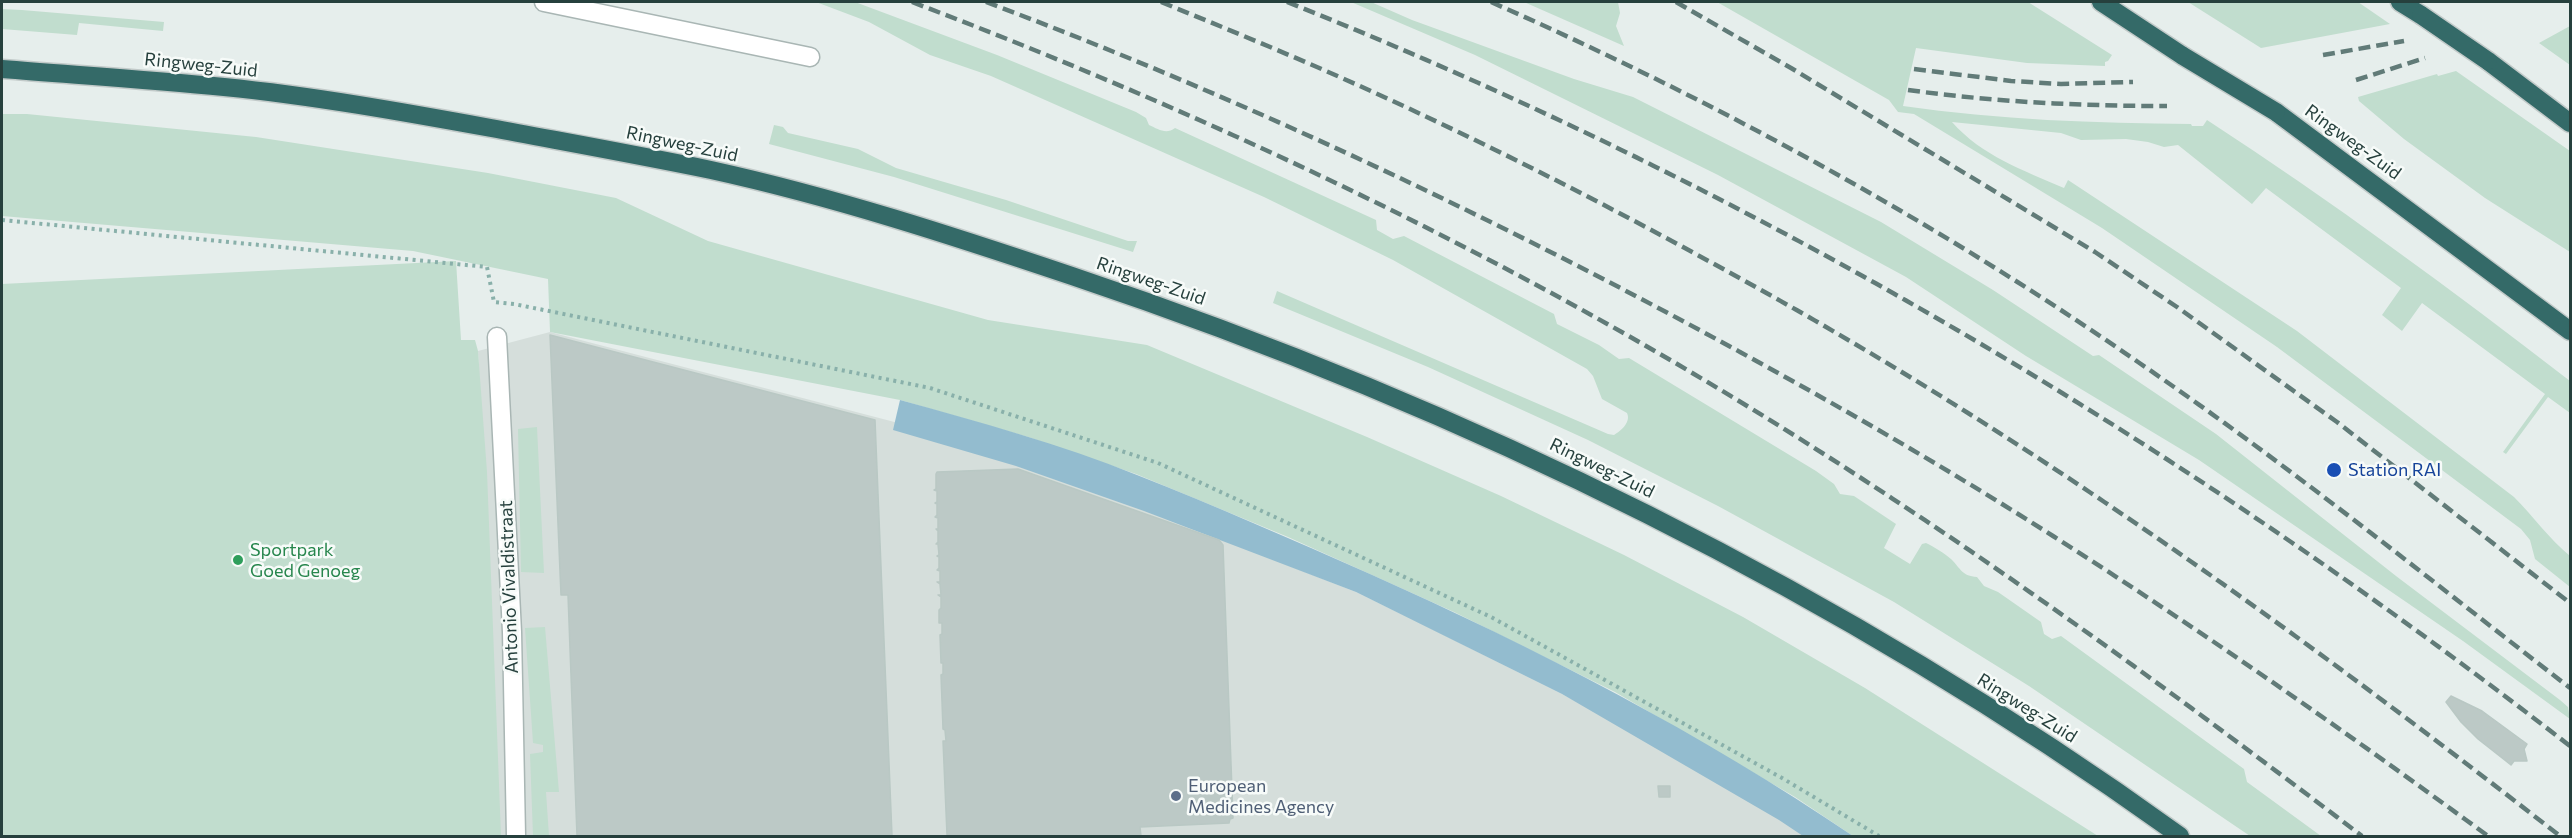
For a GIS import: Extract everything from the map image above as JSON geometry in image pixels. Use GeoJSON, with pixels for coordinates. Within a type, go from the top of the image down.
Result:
{"type":"FeatureCollection","features":[{"type":"Feature","properties":{"kind":"highway","name":"Ringweg-Zuid"},"geometry":{"type":"LineString","coordinates":[[2101,2],[2183,56],[2276,112],[2571,331]]}},
{"type":"Feature","properties":{"kind":"highway"},"geometry":{"type":"LineString","coordinates":[[2400,2],[2488,61],[2571,123]]}},
{"type":"Feature","properties":{"kind":"highway","name":"Ringweg-Zuid"},"geometry":{"type":"LineString","coordinates":[[2,69],[229,88],[335,102],[576,144],[713,171],[864,209],[1148,301],[1319,366],[1473,430],[1641,510],[1820,606],[1985,705],[2109,785],[2180,837]]}},
{"type":"Feature","properties":{"kind":"street"},"geometry":{"type":"LineString","coordinates":[[544,2],[810,57]]}},
{"type":"Feature","properties":{"kind":"street","name":"Antonio Vivaldistraat"},"geometry":{"type":"LineString","coordinates":[[497,337],[512,632],[516,837]]}},
{"type":"Feature","properties":{"kind":"path"},"geometry":{"type":"LineString","coordinates":[[2,220],[488,267],[494,302],[514,304],[930,388],[1158,463],[1491,617],[1782,778],[1879,837]]}},
{"type":"Feature","properties":{"kind":"shaded area"},"geometry":{"type":"Polygon","coordinates":[[[550,332],[948,436],[1139,498],[1282,563],[1356,592],[1430,628],[1562,694],[1826,836],[500,836],[478,351],[550,332]]]}},
{"type":"Feature","properties":{"kind":"green space"},"geometry":{"type":"Polygon","coordinates":[[[816,2],[855,2],[997,55],[1136,112],[1146,118],[1149,125],[1159,130],[1168,131],[1175,128],[1376,220],[1377,230],[1393,239],[1404,236],[1554,314],[1557,324],[1599,345],[1619,359],[1629,358],[1816,471],[1834,484],[1840,494],[1854,496],[1896,524],[1884,548],[1910,564],[1922,544],[1926,543],[1942,552],[1965,574],[1977,577],[1984,586],[1998,592],[2041,622],[2044,634],[2052,639],[2061,636],[2244,769],[2247,782],[2321,836],[2250,836],[2029,686],[1894,602],[1718,506],[1588,440],[1428,367],[1273,303],[1277,291],[1608,434],[1614,435],[1625,426],[1628,420],[1627,413],[1602,399],[1593,376],[1587,369],[1393,260],[1264,197],[991,76],[930,55],[869,22],[816,2]]]}},
{"type":"Feature","properties":{"kind":"green space"},"geometry":{"type":"Polygon","coordinates":[[[1351,2],[1371,2],[1412,20],[1574,79],[1633,97],[1881,222],[1993,290],[2093,356],[2099,355],[2216,434],[2396,576],[2560,700],[2568,707],[2570,719],[2463,641],[2199,460],[2026,356],[1906,277],[1718,175],[1475,55],[1351,2]]]}},
{"type":"Feature","properties":{"kind":"green space"},"geometry":{"type":"Polygon","coordinates":[[[1524,2],[1618,2],[1620,13],[1616,26],[1624,46],[1524,2]]]}},
{"type":"Feature","properties":{"kind":"green space"},"geometry":{"type":"Polygon","coordinates":[[[1717,2],[2028,2],[2112,55],[2105,62],[2105,66],[2027,63],[1916,48],[1903,106],[1975,115],[2083,122],[2203,126],[2207,120],[2300,183],[2437,280],[2570,381],[2570,413],[2548,397],[2506,454],[2503,452],[2545,394],[2422,303],[2402,331],[2382,315],[2401,288],[2266,188],[2252,204],[2178,145],[2164,147],[2126,139],[2081,140],[2061,133],[1952,122],[1976,144],[2018,168],[2064,188],[2068,180],[2297,331],[2514,497],[2570,556],[2570,587],[2535,559],[2530,540],[2521,529],[2277,347],[2102,228],[1914,114],[1898,112],[1889,100],[1717,2]]]}},
{"type":"Feature","properties":{"kind":"green space"},"geometry":{"type":"Polygon","coordinates":[[[2188,2],[2358,2],[2390,24],[2261,48],[2188,2]]]}},
{"type":"Feature","properties":{"kind":"green space"},"geometry":{"type":"Polygon","coordinates":[[[2,9],[164,22],[163,31],[79,23],[77,35],[2,29],[2,9]]]}},
{"type":"Feature","properties":{"kind":"green space"},"geometry":{"type":"Polygon","coordinates":[[[2570,26],[2570,65],[2539,43],[2570,26]]]}},
{"type":"Feature","properties":{"kind":"green space"},"geometry":{"type":"Polygon","coordinates":[[[2456,71],[2570,151],[2570,252],[2485,198],[2404,139],[2359,101],[2358,97],[2437,74],[2438,76],[2456,71]]]}},
{"type":"Feature","properties":{"kind":"green space"},"geometry":{"type":"Polygon","coordinates":[[[2,114],[27,114],[256,137],[488,173],[616,198],[708,241],[988,320],[1147,345],[1367,437],[1501,496],[1624,555],[1743,617],[1865,688],[2098,836],[1853,836],[1795,797],[1615,692],[1454,612],[1288,537],[1136,474],[1028,437],[900,400],[550,332],[548,279],[413,251],[2,216],[2,114]]]}},
{"type":"Feature","properties":{"kind":"green space"},"geometry":{"type":"Polygon","coordinates":[[[774,125],[783,127],[788,133],[858,149],[896,168],[1006,200],[1128,241],[1137,241],[1133,252],[894,177],[769,144],[774,125]]]}},
{"type":"Feature","properties":{"kind":"green space","name":"Sportpark Goed Genoeg"},"geometry":{"type":"Polygon","coordinates":[[[456,261],[461,340],[475,340],[478,351],[487,472],[501,836],[2,836],[2,284],[456,261]]]}},
{"type":"Feature","properties":{"kind":"green space"},"geometry":{"type":"Polygon","coordinates":[[[537,427],[544,573],[521,572],[518,429],[537,427]]]}},
{"type":"Feature","properties":{"kind":"green space"},"geometry":{"type":"Polygon","coordinates":[[[545,627],[559,792],[546,792],[549,836],[533,836],[530,754],[543,752],[543,745],[533,743],[525,628],[545,627]]]}},
{"type":"Feature","properties":{"kind":"water"},"geometry":{"type":"Polygon","coordinates":[[[900,400],[1079,453],[1254,523],[1370,574],[1495,632],[1618,695],[1737,762],[1853,836],[1803,836],[1562,694],[1356,592],[1144,511],[1016,466],[893,430],[900,400]]]}},
{"type":"Feature","properties":{"kind":"building"},"geometry":{"type":"Polygon","coordinates":[[[550,335],[875,420],[892,836],[577,836],[568,595],[561,595],[550,335]]]}},
{"type":"Feature","properties":{"kind":"building"},"geometry":{"type":"Polygon","coordinates":[[[1018,469],[1219,540],[1223,545],[1233,818],[1229,823],[1140,827],[1141,836],[947,835],[943,741],[946,741],[943,729],[941,675],[943,674],[943,663],[941,663],[940,635],[942,634],[942,623],[939,623],[941,597],[938,595],[941,595],[940,584],[937,582],[940,582],[940,571],[937,570],[939,557],[937,556],[939,555],[938,544],[936,544],[938,542],[936,529],[938,529],[938,518],[935,517],[937,515],[937,504],[935,503],[937,502],[937,491],[934,490],[936,489],[936,474],[937,472],[1018,469]]]}},
{"type":"Feature","properties":{"kind":"building"},"geometry":{"type":"Polygon","coordinates":[[[2451,696],[2482,711],[2527,744],[2524,749],[2527,761],[2514,761],[2511,765],[2478,739],[2446,702],[2451,696]]]}},
{"type":"Feature","properties":{"kind":"building"},"geometry":{"type":"Polygon","coordinates":[[[1658,786],[1670,786],[1670,797],[1659,797],[1658,786]]]}},
{"type":"Feature","properties":{"kind":"railway"},"geometry":{"type":"LineString","coordinates":[[912,2],[1104,79],[1293,163],[1478,254],[1660,354],[1842,465],[1931,524],[2192,708],[2362,836]]}},
{"type":"Feature","properties":{"kind":"railway"},"geometry":{"type":"LineString","coordinates":[[986,2],[1083,39],[1274,120],[1463,208],[1780,374],[1937,465],[2109,572],[2273,683],[2488,836]]}},
{"type":"Feature","properties":{"kind":"railway"},"geometry":{"type":"LineString","coordinates":[[1161,2],[1347,80],[1520,162],[1761,290],[1866,350],[2071,480],[2171,548],[2368,689],[2560,836]]}},
{"type":"Feature","properties":{"kind":"railway"},"geometry":{"type":"LineString","coordinates":[[1287,2],[1458,74],[1627,153],[1792,238],[1955,329],[2114,425],[2269,527],[2422,634],[2570,746]]}},
{"type":"Feature","properties":{"kind":"railway"},"geometry":{"type":"LineString","coordinates":[[1491,2],[1659,80],[1741,122],[1904,213],[2061,310],[2248,440],[2570,688]]}},
{"type":"Feature","properties":{"kind":"railway"},"geometry":{"type":"LineString","coordinates":[[1676,2],[1791,68],[2095,252],[2177,307],[2337,422],[2570,603]]}},
{"type":"Feature","properties":{"kind":"railway"},"geometry":{"type":"LineString","coordinates":[[2323,55],[2404,41]]}},
{"type":"Feature","properties":{"kind":"railway"},"geometry":{"type":"LineString","coordinates":[[2356,80],[2425,58]]}},
{"type":"Feature","properties":{"kind":"railway"},"geometry":{"type":"LineString","coordinates":[[1914,69],[2011,81],[2061,84],[2133,82]]}},
{"type":"Feature","properties":{"kind":"railway"},"geometry":{"type":"LineString","coordinates":[[1908,90],[1973,98],[2167,106]]}},
{"type":"Feature","properties":{"kind":"place","name":"Station RAI"},"geometry":{"type":"Point","coordinates":[2334,470]}},
{"type":"Feature","properties":{"kind":"place","name":"Sportpark Goed Genoeg"},"geometry":{"type":"Point","coordinates":[238,560]}},
{"type":"Feature","properties":{"kind":"place","name":"European Medicines Agency"},"geometry":{"type":"Point","coordinates":[1176,796]}}]}
